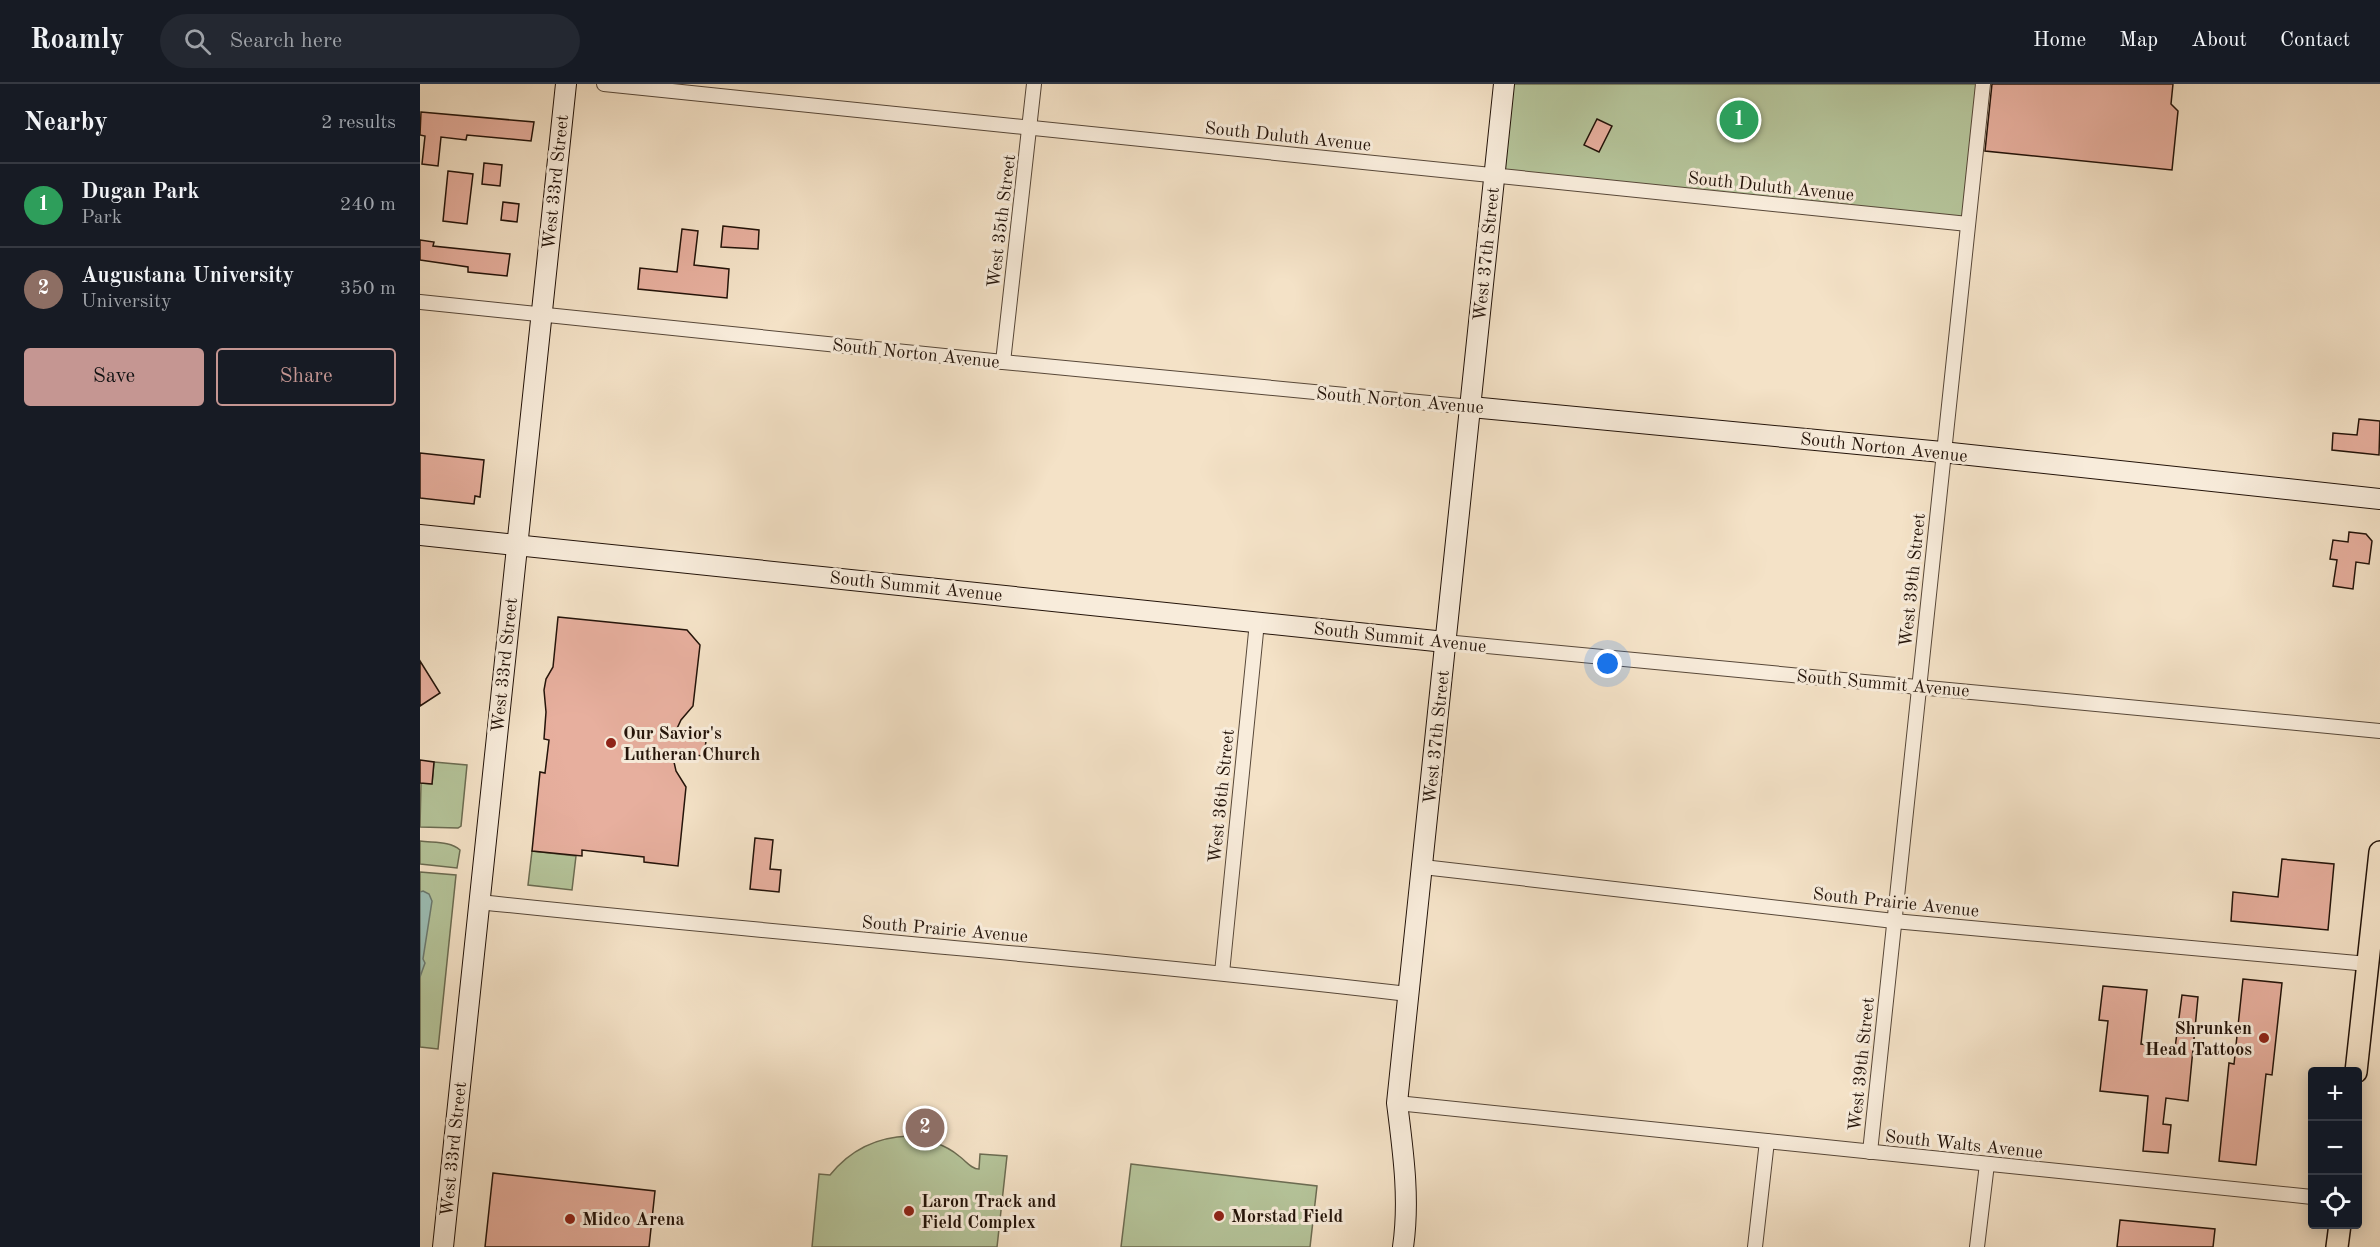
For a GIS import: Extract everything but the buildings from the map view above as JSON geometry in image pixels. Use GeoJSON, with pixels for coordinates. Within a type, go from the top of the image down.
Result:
{"type":"FeatureCollection","features":[{"type":"Feature","properties":{"kind":"main road"},"geometry":{"type":"LineString","coordinates":[[2356,1067],[2380,852]]}},
{"type":"Feature","properties":{"kind":"main road"},"geometry":{"type":"LineString","coordinates":[[2337,1247],[2339,1229]]}},
{"type":"Feature","properties":{"kind":"street","name":"West 33rd Street"},"geometry":{"type":"LineString","coordinates":[[443,1247],[566,84]]}},
{"type":"Feature","properties":{"kind":"street","name":"South Duluth Avenue"},"geometry":{"type":"LineString","coordinates":[[604,84],[1968,224]]}},
{"type":"Feature","properties":{"kind":"street","name":"West 35th Street"},"geometry":{"type":"LineString","coordinates":[[1003,362],[1034,84]]}},
{"type":"Feature","properties":{"kind":"street","name":"West 37th Street"},"geometry":{"type":"LineString","coordinates":[[1403,1247],[1406,1208],[1405,1176],[1397,1103],[1504,84]]}},
{"type":"Feature","properties":{"kind":"street","name":"West 39th Street"},"geometry":{"type":"LineString","coordinates":[[1870,1152],[1942,452],[1983,84]]}},
{"type":"Feature","properties":{"kind":"street","name":"South Norton Avenue"},"geometry":{"type":"LineString","coordinates":[[420,302],[1003,362],[1942,452],[2380,499]]}},
{"type":"Feature","properties":{"kind":"street","name":"South Summit Avenue"},"geometry":{"type":"LineString","coordinates":[[420,535],[1445,642],[2380,730]]}},
{"type":"Feature","properties":{"kind":"street","name":"West 36th Street"},"geometry":{"type":"LineString","coordinates":[[1222,973],[1257,622]]}},
{"type":"Feature","properties":{"kind":"street","name":"South Prairie Avenue"},"geometry":{"type":"LineString","coordinates":[[1422,867],[1894,921],[2368,964]]}},
{"type":"Feature","properties":{"kind":"street","name":"South Prairie Avenue"},"geometry":{"type":"LineString","coordinates":[[479,902],[1222,973],[1408,994]]}},
{"type":"Feature","properties":{"kind":"street","name":"South Walts Avenue"},"geometry":{"type":"LineString","coordinates":[[1397,1103],[2308,1196]]}},
{"type":"Feature","properties":{"kind":"street"},"geometry":{"type":"LineString","coordinates":[[1755,1247],[1767,1141]]}},
{"type":"Feature","properties":{"kind":"street"},"geometry":{"type":"LineString","coordinates":[[1977,1247],[1987,1164]]}},
{"type":"Feature","properties":{"kind":"green space"},"geometry":{"type":"Polygon","coordinates":[[[1504,84],[1983,84],[1968,224],[1494,176],[1504,84]]]}},
{"type":"Feature","properties":{"kind":"green space"},"geometry":{"type":"Polygon","coordinates":[[[434,762],[467,765],[461,826],[458,828],[420,827],[421,783],[432,784],[434,762]]]}},
{"type":"Feature","properties":{"kind":"green space"},"geometry":{"type":"Polygon","coordinates":[[[420,841],[456,847],[460,850],[457,868],[420,864],[420,841]]]}},
{"type":"Feature","properties":{"kind":"green space"},"geometry":{"type":"Polygon","coordinates":[[[532,851],[576,856],[572,890],[528,885],[532,851]]]}},
{"type":"Feature","properties":{"kind":"green space"},"geometry":{"type":"Polygon","coordinates":[[[420,872],[456,875],[438,1049],[420,1047],[420,872]]]}},
{"type":"Feature","properties":{"kind":"green space","name":"Laron Track and Field Complex"},"geometry":{"type":"Polygon","coordinates":[[[909,1136],[942,1145],[976,1169],[979,1169],[980,1154],[1007,1156],[997,1247],[812,1247],[819,1174],[830,1175],[847,1158],[865,1146],[886,1139],[909,1136]]]}},
{"type":"Feature","properties":{"kind":"green space","name":"Morstad Field"},"geometry":{"type":"Polygon","coordinates":[[[1131,1164],[1317,1186],[1310,1247],[1121,1247],[1131,1164]]]}},
{"type":"Feature","properties":{"kind":"water"},"geometry":{"type":"Polygon","coordinates":[[[420,892],[429,894],[432,901],[423,959],[425,963],[420,977],[420,892]]]}},
{"type":"Feature","properties":{"kind":"place","name":"Dugan Park"},"geometry":{"type":"Point","coordinates":[1739,120]}},
{"type":"Feature","properties":{"kind":"place","name":"Our Savior's Lutheran Church"},"geometry":{"type":"Point","coordinates":[611,743]}},
{"type":"Feature","properties":{"kind":"place","name":"Shrunken Head Tattoos"},"geometry":{"type":"Point","coordinates":[2264,1038]}},
{"type":"Feature","properties":{"kind":"place","name":"Augustana University"},"geometry":{"type":"Point","coordinates":[925,1128]}},
{"type":"Feature","properties":{"kind":"place","name":"Laron Track and Field Complex"},"geometry":{"type":"Point","coordinates":[909,1211]}},
{"type":"Feature","properties":{"kind":"place","name":"Morstad Field"},"geometry":{"type":"Point","coordinates":[1219,1216]}},
{"type":"Feature","properties":{"kind":"place","name":"Midco Arena"},"geometry":{"type":"Point","coordinates":[570,1219]}}]}
